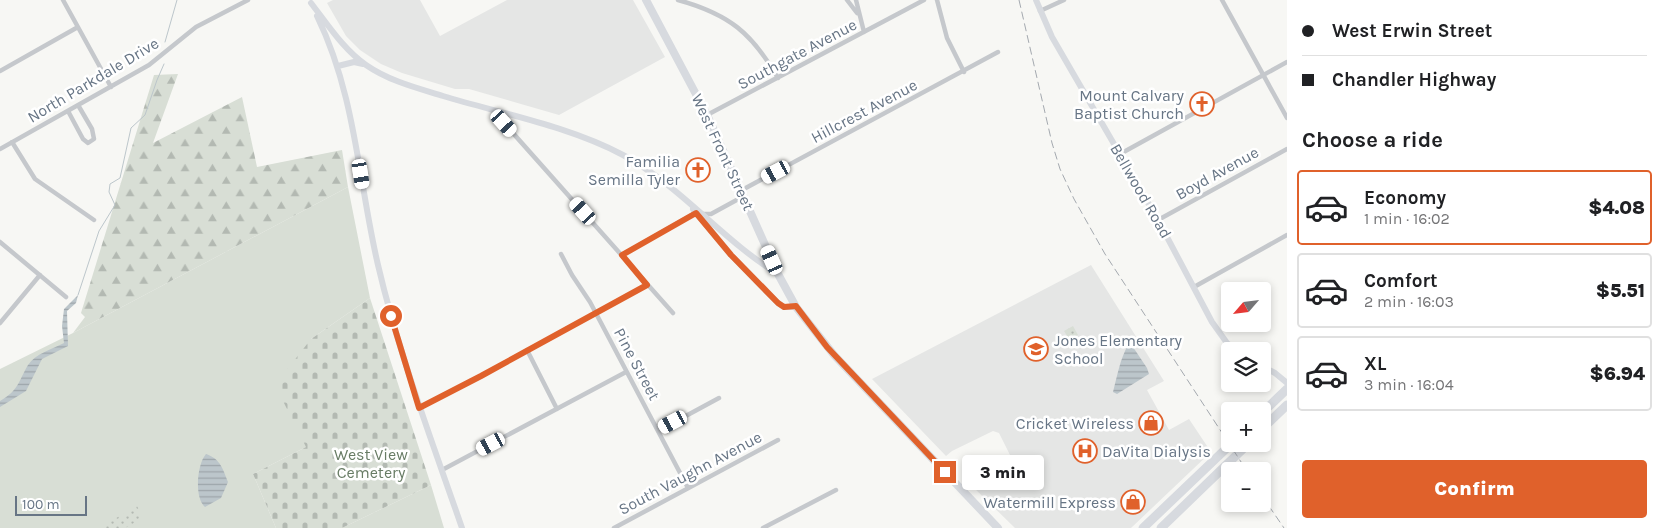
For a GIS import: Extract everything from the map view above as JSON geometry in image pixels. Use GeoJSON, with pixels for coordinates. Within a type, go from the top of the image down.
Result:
{"type":"FeatureCollection","features":[{"type":"Feature","properties":{"kind":"highway"},"geometry":{"type":"LineString","coordinates":[[1271,405],[1287,389]]}},
{"type":"Feature","properties":{"kind":"highway"},"geometry":{"type":"LineString","coordinates":[[1271,421],[1287,407]]}},
{"type":"Feature","properties":{"kind":"highway"},"geometry":{"type":"LineString","coordinates":[[1143,528],[1223,452]]}},
{"type":"Feature","properties":{"kind":"highway"},"geometry":{"type":"LineString","coordinates":[[1161,528],[1240,452]]}},
{"type":"Feature","properties":{"kind":"main road","name":"West Front Street"},"geometry":{"type":"LineString","coordinates":[[648,1],[707,115],[778,274],[796,306],[841,362],[998,528]]}},
{"type":"Feature","properties":{"kind":"street"},"geometry":{"type":"LineString","coordinates":[[63,0],[110,87]]}},
{"type":"Feature","properties":{"kind":"street","name":"North Parkdale Drive"},"geometry":{"type":"LineString","coordinates":[[0,149],[156,60],[196,27],[248,0]]}},
{"type":"Feature","properties":{"kind":"street"},"geometry":{"type":"LineString","coordinates":[[678,0],[712,12],[750,37],[778,78]]}},
{"type":"Feature","properties":{"kind":"street"},"geometry":{"type":"LineString","coordinates":[[847,0],[859,14]]}},
{"type":"Feature","properties":{"kind":"street"},"geometry":{"type":"LineString","coordinates":[[856,0],[864,32]]}},
{"type":"Feature","properties":{"kind":"street","name":"Southgate Avenue"},"geometry":{"type":"LineString","coordinates":[[707,115],[924,0]]}},
{"type":"Feature","properties":{"kind":"street"},"geometry":{"type":"LineString","coordinates":[[937,0],[947,38],[964,72]]}},
{"type":"Feature","properties":{"kind":"street","name":"Bellwood Road"},"geometry":{"type":"LineString","coordinates":[[1036,0],[1052,36],[1158,220],[1216,328],[1229,342]]}},
{"type":"Feature","properties":{"kind":"street"},"geometry":{"type":"LineString","coordinates":[[1040,10],[1064,0]]}},
{"type":"Feature","properties":{"kind":"street"},"geometry":{"type":"LineString","coordinates":[[1222,0],[1287,118]]}},
{"type":"Feature","properties":{"kind":"street"},"geometry":{"type":"LineString","coordinates":[[310,2],[337,37],[364,64],[403,84],[582,137],[614,151],[646,169],[686,200],[747,254],[778,274]]}},
{"type":"Feature","properties":{"kind":"street"},"geometry":{"type":"LineString","coordinates":[[310,2],[338,66],[350,112],[368,217],[381,280],[395,333],[419,408],[462,528]]}},
{"type":"Feature","properties":{"kind":"street"},"geometry":{"type":"LineString","coordinates":[[0,71],[78,27]]}},
{"type":"Feature","properties":{"kind":"street","name":"Hillcrest Avenue"},"geometry":{"type":"LineString","coordinates":[[622,255],[700,213],[711,214],[743,193],[998,52]]}},
{"type":"Feature","properties":{"kind":"street"},"geometry":{"type":"LineString","coordinates":[[338,66],[354,62],[364,64]]}},
{"type":"Feature","properties":{"kind":"street"},"geometry":{"type":"LineString","coordinates":[[1120,154],[1287,62]]}},
{"type":"Feature","properties":{"kind":"street"},"geometry":{"type":"LineString","coordinates":[[68,111],[83,139],[86,142],[92,142],[94,139],[92,129],[78,105]]}},
{"type":"Feature","properties":{"kind":"street"},"geometry":{"type":"LineString","coordinates":[[502,113],[504,123],[673,314]]}},
{"type":"Feature","properties":{"kind":"street"},"geometry":{"type":"LineString","coordinates":[[12,142],[35,179],[94,220]]}},
{"type":"Feature","properties":{"kind":"street","name":"Boyd Avenue"},"geometry":{"type":"LineString","coordinates":[[1158,220],[1287,149]]}},
{"type":"Feature","properties":{"kind":"street"},"geometry":{"type":"LineString","coordinates":[[700,213],[731,255],[778,303],[784,307],[796,306]]}},
{"type":"Feature","properties":{"kind":"street"},"geometry":{"type":"LineString","coordinates":[[1194,287],[1287,235]]}},
{"type":"Feature","properties":{"kind":"street"},"geometry":{"type":"LineString","coordinates":[[0,242],[66,297]]}},
{"type":"Feature","properties":{"kind":"street","name":"Pine Street"},"geometry":{"type":"LineString","coordinates":[[561,254],[596,312],[688,488]]}},
{"type":"Feature","properties":{"kind":"street"},"geometry":{"type":"LineString","coordinates":[[0,323],[40,276]]}},
{"type":"Feature","properties":{"kind":"street"},"geometry":{"type":"LineString","coordinates":[[419,408],[647,285]]}},
{"type":"Feature","properties":{"kind":"street"},"geometry":{"type":"LineString","coordinates":[[527,350],[557,409]]}},
{"type":"Feature","properties":{"kind":"street"},"geometry":{"type":"LineString","coordinates":[[1271,371],[1287,383]]}},
{"type":"Feature","properties":{"kind":"street"},"geometry":{"type":"LineString","coordinates":[[442,470],[626,372]]}},
{"type":"Feature","properties":{"kind":"street"},"geometry":{"type":"LineString","coordinates":[[658,431],[719,398]]}},
{"type":"Feature","properties":{"kind":"street"},"geometry":{"type":"LineString","coordinates":[[1277,399],[1287,407]]}},
{"type":"Feature","properties":{"kind":"street","name":"South Vaughn Avenue"},"geometry":{"type":"LineString","coordinates":[[614,528],[778,440]]}},
{"type":"Feature","properties":{"kind":"street"},"geometry":{"type":"LineString","coordinates":[[763,528],[836,490]]}},
{"type":"Feature","properties":{"kind":"shaded area"},"geometry":{"type":"Polygon","coordinates":[[[333,0],[420,0],[440,36],[507,0],[633,0],[665,57],[559,115],[469,89],[455,89],[402,73],[381,64],[360,50],[346,36],[327,3],[333,0]]]}},
{"type":"Feature","properties":{"kind":"shaded area","name":"Jones Elementary School"},"geometry":{"type":"Polygon","coordinates":[[[1091,265],[1164,381],[1147,390],[1169,430],[1189,419],[1211,452],[1131,528],[1015,528],[973,487],[982,478],[1013,461],[999,433],[993,431],[952,451],[946,456],[872,379],[1091,265]]]}},
{"type":"Feature","properties":{"kind":"shaded area"},"geometry":{"type":"Polygon","coordinates":[[[78,295],[76,303],[67,311],[68,346],[42,359],[26,391],[0,407],[0,401],[15,389],[31,361],[44,352],[64,343],[62,326],[64,309],[78,295]]]}},
{"type":"Feature","properties":{"kind":"shaded area"},"geometry":{"type":"Polygon","coordinates":[[[1131,344],[1149,374],[1117,394],[1113,392],[1119,368],[1125,350],[1131,344]]]}},
{"type":"Feature","properties":{"kind":"shaded area"},"geometry":{"type":"Polygon","coordinates":[[[206,454],[218,462],[228,482],[221,498],[205,507],[199,496],[198,481],[200,465],[206,454]]]}},
{"type":"Feature","properties":{"kind":"green space"},"geometry":{"type":"Polygon","coordinates":[[[178,74],[153,143],[242,97],[257,167],[342,150],[348,187],[73,333],[85,317],[81,313],[154,75],[178,74]]]}},
{"type":"Feature","properties":{"kind":"green space"},"geometry":{"type":"Polygon","coordinates":[[[348,187],[370,298],[311,339],[306,447],[253,474],[276,528],[0,528],[0,369],[73,333],[348,187]]]}},
{"type":"Feature","properties":{"kind":"green space","name":"West View Cemetery"},"geometry":{"type":"Polygon","coordinates":[[[370,298],[431,485],[342,528],[276,528],[253,474],[306,447],[275,385],[311,339],[370,298]]]}},
{"type":"Feature","properties":{"kind":"green space"},"geometry":{"type":"Polygon","coordinates":[[[1073,326],[1078,335],[1069,339],[1064,331],[1073,326]]]}},
{"type":"Feature","properties":{"kind":"green space"},"geometry":{"type":"Polygon","coordinates":[[[431,485],[444,528],[342,528],[431,485]]]}},
{"type":"Feature","properties":{"kind":"green space"},"geometry":{"type":"Polygon","coordinates":[[[137,506],[143,518],[125,528],[99,528],[137,506]]]}},
{"type":"Feature","properties":{"kind":"waterway"},"geometry":{"type":"LineString","coordinates":[[165,42],[177,0]]}},
{"type":"Feature","properties":{"kind":"waterway"},"geometry":{"type":"LineString","coordinates":[[78,295],[99,231],[115,205],[109,192],[110,184],[120,178],[131,128],[145,115],[164,64]]}},
{"type":"Feature","properties":{"kind":"railway"},"geometry":{"type":"LineString","coordinates":[[1019,0],[1052,143],[1060,169],[1074,199],[1105,254],[1241,462]]}},
{"type":"Feature","properties":{"kind":"railway"},"geometry":{"type":"LineString","coordinates":[[1271,509],[1284,528]]}},
{"type":"Feature","properties":{"kind":"place","name":"Mount Calvary Baptist Church"},"geometry":{"type":"Point","coordinates":[1202,104]}},
{"type":"Feature","properties":{"kind":"place","name":"Familia Semilla Tyler"},"geometry":{"type":"Point","coordinates":[698,170]}},
{"type":"Feature","properties":{"kind":"place","name":"Jones Elementary School"},"geometry":{"type":"Point","coordinates":[1036,349]}},
{"type":"Feature","properties":{"kind":"place","name":"Cricket Wireless"},"geometry":{"type":"Point","coordinates":[1151,423]}},
{"type":"Feature","properties":{"kind":"place","name":"DaVita Dialysis"},"geometry":{"type":"Point","coordinates":[1085,451]}},
{"type":"Feature","properties":{"kind":"place","name":"Watermill Express"},"geometry":{"type":"Point","coordinates":[1133,502]}},
{"type":"Feature","properties":{"kind":"route"},"geometry":{"type":"LineString","coordinates":[[391,316],[419,408],[647,285],[622,255],[696,213],[731,255],[778,303],[784,307],[796,306],[827,347],[945,472]]}}]}
